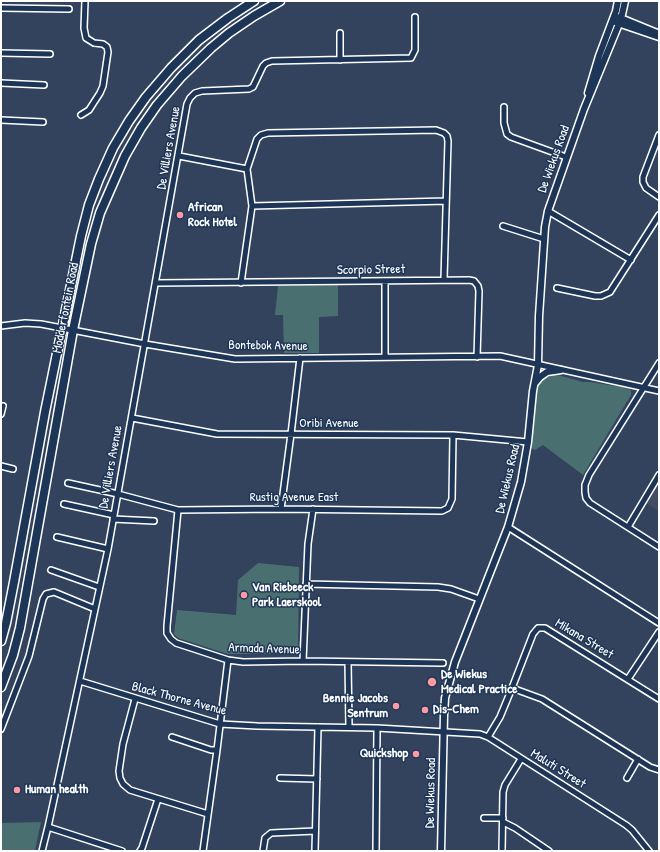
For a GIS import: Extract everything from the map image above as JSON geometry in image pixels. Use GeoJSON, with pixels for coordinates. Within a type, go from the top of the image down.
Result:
{"type":"FeatureCollection","features":[{"type":"Feature","properties":{"kind":"main road","name":"Modderfontein Road"},"geometry":{"type":"LineString","coordinates":[[1,641],[13,589],[45,412],[81,236],[89,205],[99,179],[113,148],[129,120],[146,97],[171,68],[199,40],[254,1]]}},
{"type":"Feature","properties":{"kind":"main road","name":"Modderfontein Road"},"geometry":{"type":"LineString","coordinates":[[1,687],[13,655],[20,628],[73,330],[91,244],[100,213],[125,156],[140,128],[182,76],[211,48],[248,20],[280,1]]}},
{"type":"Feature","properties":{"kind":"street"},"geometry":{"type":"LineString","coordinates":[[81,115],[89,110],[103,86],[108,52],[103,44],[94,43],[86,38],[84,28],[85,1]]}},
{"type":"Feature","properties":{"kind":"street","name":"De Wiekus Road"},"geometry":{"type":"LineString","coordinates":[[584,109],[592,77],[618,1]]}},
{"type":"Feature","properties":{"kind":"street","name":"De Wiekus Road"},"geometry":{"type":"LineString","coordinates":[[441,851],[445,698],[449,682],[479,599],[508,527],[521,482],[528,442],[534,384],[538,365],[539,316],[544,239],[548,211],[584,109],[620,21],[625,1]]}},
{"type":"Feature","properties":{"kind":"street"},"geometry":{"type":"LineString","coordinates":[[1,8],[69,9]]}},
{"type":"Feature","properties":{"kind":"street"},"geometry":{"type":"LineString","coordinates":[[340,33],[340,60],[411,58],[414,53],[415,17]]}},
{"type":"Feature","properties":{"kind":"street"},"geometry":{"type":"LineString","coordinates":[[613,18],[659,37]]}},
{"type":"Feature","properties":{"kind":"street"},"geometry":{"type":"LineString","coordinates":[[620,21],[659,33]]}},
{"type":"Feature","properties":{"kind":"street"},"geometry":{"type":"LineString","coordinates":[[1,53],[50,54]]}},
{"type":"Feature","properties":{"kind":"street","name":"De Villiers Avenue"},"geometry":{"type":"LineString","coordinates":[[42,851],[108,549],[179,156],[187,104],[190,98],[196,93],[202,91],[249,89],[253,87],[263,66],[272,61],[340,60]]}},
{"type":"Feature","properties":{"kind":"street"},"geometry":{"type":"LineString","coordinates":[[1,83],[44,85]]}},
{"type":"Feature","properties":{"kind":"street"},"geometry":{"type":"LineString","coordinates":[[504,107],[504,123],[507,134],[511,137],[566,158]]}},
{"type":"Feature","properties":{"kind":"street"},"geometry":{"type":"LineString","coordinates":[[1,120],[43,122]]}},
{"type":"Feature","properties":{"kind":"street"},"geometry":{"type":"LineString","coordinates":[[241,283],[252,206],[247,170],[257,139],[261,135],[268,133],[436,130],[444,133],[447,136],[444,279]]}},
{"type":"Feature","properties":{"kind":"street"},"geometry":{"type":"LineString","coordinates":[[659,135],[643,182],[646,188],[659,197]]}},
{"type":"Feature","properties":{"kind":"street"},"geometry":{"type":"LineString","coordinates":[[179,156],[247,170]]}},
{"type":"Feature","properties":{"kind":"street"},"geometry":{"type":"LineString","coordinates":[[252,206],[446,201]]}},
{"type":"Feature","properties":{"kind":"street"},"geometry":{"type":"LineString","coordinates":[[548,211],[631,260]]}},
{"type":"Feature","properties":{"kind":"street"},"geometry":{"type":"LineString","coordinates":[[557,288],[594,296],[606,294],[614,288],[659,215]]}},
{"type":"Feature","properties":{"kind":"street"},"geometry":{"type":"LineString","coordinates":[[503,226],[544,239]]}},
{"type":"Feature","properties":{"kind":"street","name":"Scorpio Street"},"geometry":{"type":"LineString","coordinates":[[156,283],[444,279],[469,280],[478,286],[477,357]]}},
{"type":"Feature","properties":{"kind":"street"},"geometry":{"type":"LineString","coordinates":[[385,281],[385,357]]}},
{"type":"Feature","properties":{"kind":"street","name":"Bontebok Avenue"},"geometry":{"type":"LineString","coordinates":[[1,326],[25,323],[62,328],[235,359],[508,357],[538,365],[659,391]]}},
{"type":"Feature","properties":{"kind":"street"},"geometry":{"type":"LineString","coordinates":[[281,508],[292,434],[300,358]]}},
{"type":"Feature","properties":{"kind":"street"},"geometry":{"type":"LineString","coordinates":[[659,363],[589,475],[585,485],[586,498],[590,503],[659,547]]}},
{"type":"Feature","properties":{"kind":"street"},"geometry":{"type":"LineString","coordinates":[[534,384],[547,372],[561,370]]}},
{"type":"Feature","properties":{"kind":"street"},"geometry":{"type":"LineString","coordinates":[[1,414],[2,406]]}},
{"type":"Feature","properties":{"kind":"street","name":"Oribi Avenue"},"geometry":{"type":"LineString","coordinates":[[132,418],[217,434],[453,435],[528,442]]}},
{"type":"Feature","properties":{"kind":"street","name":"Rustig Avenue East"},"geometry":{"type":"LineString","coordinates":[[68,483],[118,494],[178,510],[281,508],[442,511],[450,506],[452,499],[453,435]]}},
{"type":"Feature","properties":{"kind":"street"},"geometry":{"type":"LineString","coordinates":[[1,466],[13,469]]}},
{"type":"Feature","properties":{"kind":"street"},"geometry":{"type":"LineString","coordinates":[[628,527],[659,475]]}},
{"type":"Feature","properties":{"kind":"street"},"geometry":{"type":"LineString","coordinates":[[64,504],[113,517],[154,521]]}},
{"type":"Feature","properties":{"kind":"street"},"geometry":{"type":"LineString","coordinates":[[303,661],[308,544],[312,509]]}},
{"type":"Feature","properties":{"kind":"street","name":"Armada Avenue"},"geometry":{"type":"LineString","coordinates":[[178,510],[168,633],[171,639],[176,643],[228,660],[243,662],[303,661],[443,663]]}},
{"type":"Feature","properties":{"kind":"street"},"geometry":{"type":"LineString","coordinates":[[508,527],[659,623]]}},
{"type":"Feature","properties":{"kind":"street"},"geometry":{"type":"LineString","coordinates":[[57,537],[108,549]]}},
{"type":"Feature","properties":{"kind":"street"},"geometry":{"type":"LineString","coordinates":[[51,570],[99,587]]}},
{"type":"Feature","properties":{"kind":"street"},"geometry":{"type":"LineString","coordinates":[[306,584],[438,586],[452,589],[479,599]]}},
{"type":"Feature","properties":{"kind":"street"},"geometry":{"type":"LineString","coordinates":[[1,729],[29,656],[43,599],[46,594],[54,592],[95,609]]}},
{"type":"Feature","properties":{"kind":"street","name":"Mikana Street"},"geometry":{"type":"LineString","coordinates":[[488,737],[500,717],[533,634],[535,630],[541,628],[545,628],[659,699]]}},
{"type":"Feature","properties":{"kind":"street"},"geometry":{"type":"LineString","coordinates":[[628,679],[659,632]]}},
{"type":"Feature","properties":{"kind":"street"},"geometry":{"type":"LineString","coordinates":[[203,851],[228,660]]}},
{"type":"Feature","properties":{"kind":"street"},"geometry":{"type":"LineString","coordinates":[[348,662],[349,727]]}},
{"type":"Feature","properties":{"kind":"street","name":"Black Thorne Avenue"},"geometry":{"type":"LineString","coordinates":[[80,681],[220,724],[377,728],[443,732]]}},
{"type":"Feature","properties":{"kind":"street"},"geometry":{"type":"LineString","coordinates":[[512,688],[542,699],[650,767],[659,770]]}},
{"type":"Feature","properties":{"kind":"street"},"geometry":{"type":"LineString","coordinates":[[135,699],[123,744],[119,771],[123,784],[130,790],[208,814]]}},
{"type":"Feature","properties":{"kind":"street"},"geometry":{"type":"LineString","coordinates":[[315,851],[318,727]]}},
{"type":"Feature","properties":{"kind":"street"},"geometry":{"type":"LineString","coordinates":[[376,851],[377,728]]}},
{"type":"Feature","properties":{"kind":"street","name":"Maluti Street"},"geometry":{"type":"LineString","coordinates":[[443,732],[475,733],[488,737],[626,825],[649,851]]}},
{"type":"Feature","properties":{"kind":"street"},"geometry":{"type":"LineString","coordinates":[[172,737],[211,750],[217,750]]}},
{"type":"Feature","properties":{"kind":"street"},"geometry":{"type":"LineString","coordinates":[[502,851],[503,792],[505,785],[521,759]]}},
{"type":"Feature","properties":{"kind":"street"},"geometry":{"type":"LineString","coordinates":[[627,778],[638,759]]}},
{"type":"Feature","properties":{"kind":"street"},"geometry":{"type":"LineString","coordinates":[[280,778],[317,779]]}},
{"type":"Feature","properties":{"kind":"street"},"geometry":{"type":"LineString","coordinates":[[140,851],[158,799]]}},
{"type":"Feature","properties":{"kind":"street"},"geometry":{"type":"LineString","coordinates":[[484,818],[503,820],[549,851]]}},
{"type":"Feature","properties":{"kind":"street"},"geometry":{"type":"LineString","coordinates":[[48,827],[122,851]]}},
{"type":"Feature","properties":{"kind":"street"},"geometry":{"type":"LineString","coordinates":[[263,851],[265,838],[271,832],[315,831]]}},
{"type":"Feature","properties":{"kind":"shaded area"},"geometry":{"type":"Polygon","coordinates":[[[659,482],[659,511],[646,503],[659,482]]]}},
{"type":"Feature","properties":{"kind":"green space"},"geometry":{"type":"Polygon","coordinates":[[[338,285],[338,316],[319,317],[319,353],[284,353],[283,315],[275,315],[278,286],[338,285]]]}},
{"type":"Feature","properties":{"kind":"green space"},"geometry":{"type":"Polygon","coordinates":[[[548,374],[554,374],[583,382],[622,387],[631,390],[631,395],[583,475],[543,445],[535,450],[531,448],[537,385],[540,380],[548,374]]]}},
{"type":"Feature","properties":{"kind":"green space"},"geometry":{"type":"Polygon","coordinates":[[[258,563],[299,567],[298,654],[228,654],[178,638],[174,634],[177,610],[236,615],[238,580],[258,563]]]}},
{"type":"Feature","properties":{"kind":"green space"},"geometry":{"type":"Polygon","coordinates":[[[41,822],[35,851],[1,851],[1,823],[41,822]]]}},
{"type":"Feature","properties":{"kind":"place","name":"African Rock Hotel"},"geometry":{"type":"Point","coordinates":[180,215]}},
{"type":"Feature","properties":{"kind":"place","name":"Van Riebeeck Park Laerskool"},"geometry":{"type":"Point","coordinates":[244,595]}},
{"type":"Feature","properties":{"kind":"place","name":"De Wiekus Medical Practice"},"geometry":{"type":"Point","coordinates":[432,682]}},
{"type":"Feature","properties":{"kind":"place","name":"Bennie Jacobs Sentrum"},"geometry":{"type":"Point","coordinates":[396,706]}},
{"type":"Feature","properties":{"kind":"place","name":"Dis-Chem"},"geometry":{"type":"Point","coordinates":[425,710]}},
{"type":"Feature","properties":{"kind":"place","name":"Quickshop"},"geometry":{"type":"Point","coordinates":[416,754]}},
{"type":"Feature","properties":{"kind":"place","name":"Human health"},"geometry":{"type":"Point","coordinates":[17,790]}}]}
